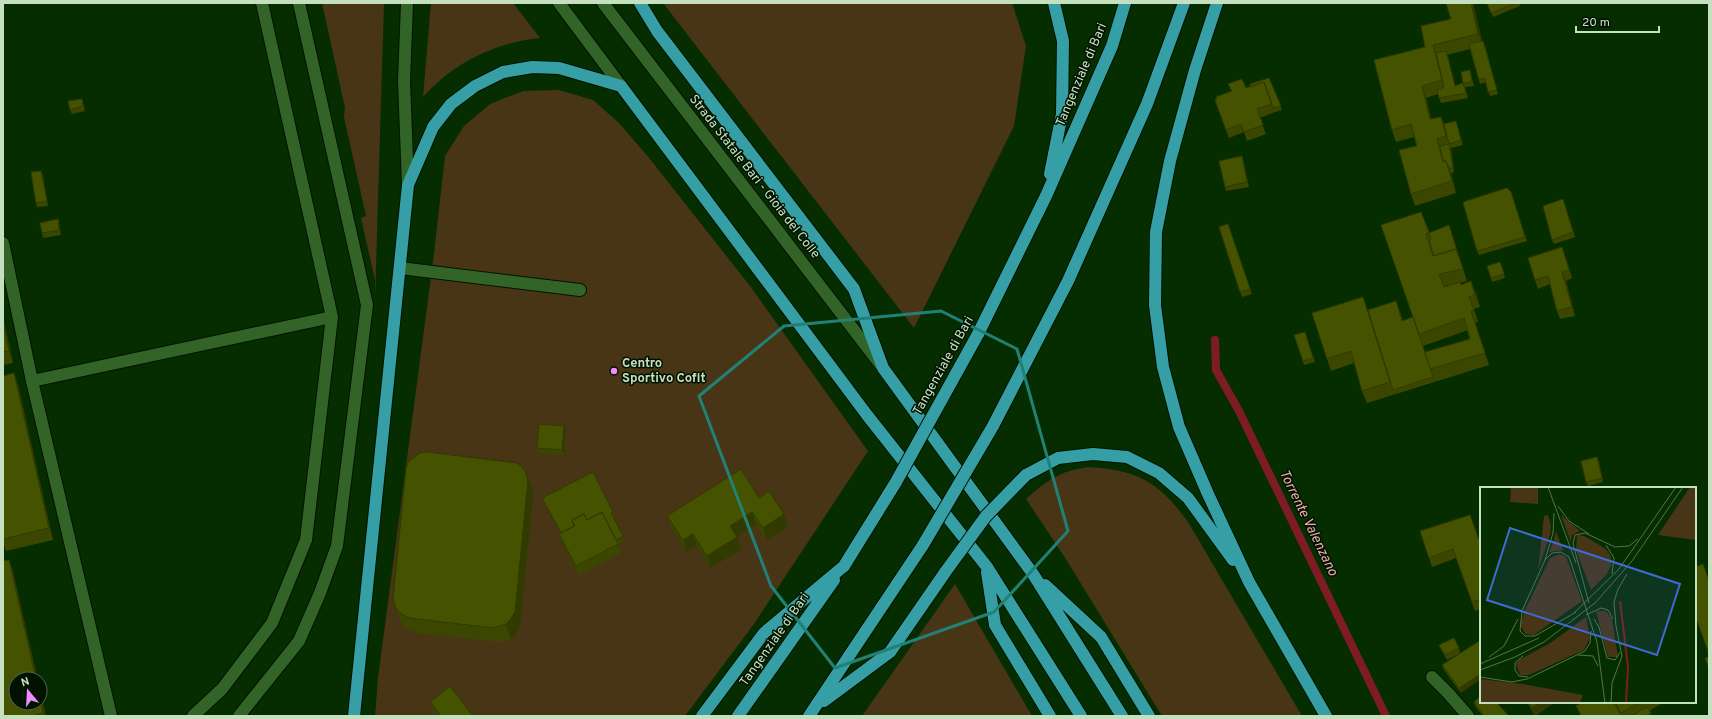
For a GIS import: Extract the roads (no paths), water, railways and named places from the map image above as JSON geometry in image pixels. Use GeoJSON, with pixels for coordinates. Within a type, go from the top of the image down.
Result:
{"type":"FeatureCollection","features":[{"type":"Feature","properties":{"kind":"highway"},"geometry":{"type":"LineString","coordinates":[[640,3],[657,31],[854,289],[883,368],[1033,574],[1122,716]]}},
{"type":"Feature","properties":{"kind":"highway"},"geometry":{"type":"LineString","coordinates":[[1046,196],[1062,114],[1063,41],[1054,3]]}},
{"type":"Feature","properties":{"kind":"highway","name":"Tangenziale di Bari"},"geometry":{"type":"LineString","coordinates":[[738,716],[844,566],[896,482],[978,334],[1046,196],[1112,46],[1126,3]]}},
{"type":"Feature","properties":{"kind":"highway"},"geometry":{"type":"LineString","coordinates":[[813,711],[923,545],[993,426],[1068,281],[1147,104],[1184,3]]}},
{"type":"Feature","properties":{"kind":"highway"},"geometry":{"type":"LineString","coordinates":[[1217,3],[1195,70],[1170,161],[1156,232],[1155,305],[1163,367],[1179,427],[1249,582],[1326,716]]}},
{"type":"Feature","properties":{"kind":"highway"},"geometry":{"type":"LineString","coordinates":[[354,716],[408,185],[433,126],[452,104],[475,86],[503,72],[532,67],[559,68],[622,86],[835,372],[986,567],[1081,716]]}},
{"type":"Feature","properties":{"kind":"highway"},"geometry":{"type":"LineString","coordinates":[[813,711],[890,652],[986,516],[1026,475],[1058,458],[1093,454],[1127,457],[1159,473],[1188,498],[1249,582]]}},
{"type":"Feature","properties":{"kind":"highway"},"geometry":{"type":"LineString","coordinates":[[702,716],[764,633],[844,566]]}},
{"type":"Feature","properties":{"kind":"highway"},"geometry":{"type":"LineString","coordinates":[[986,567],[995,625],[1050,716]]}},
{"type":"Feature","properties":{"kind":"highway"},"geometry":{"type":"LineString","coordinates":[[1033,574],[1101,637],[1149,716]]}},
{"type":"Feature","properties":{"kind":"street"},"geometry":{"type":"LineString","coordinates":[[193,716],[222,689],[272,623],[306,540],[332,317],[262,3]]}},
{"type":"Feature","properties":{"kind":"street"},"geometry":{"type":"LineString","coordinates":[[239,716],[299,641],[320,593],[337,546],[367,305],[299,3]]}},
{"type":"Feature","properties":{"kind":"street"},"geometry":{"type":"LineString","coordinates":[[407,3],[404,81],[408,185]]}},
{"type":"Feature","properties":{"kind":"street"},"geometry":{"type":"LineString","coordinates":[[559,3],[622,86]]}},
{"type":"Feature","properties":{"kind":"street","name":"Strada Statale Bari - Gioia del Colle"},"geometry":{"type":"LineString","coordinates":[[603,3],[883,368]]}},
{"type":"Feature","properties":{"kind":"street"},"geometry":{"type":"LineString","coordinates":[[3,243],[32,381],[111,716]]}},
{"type":"Feature","properties":{"kind":"street"},"geometry":{"type":"LineString","coordinates":[[400,268],[580,290]]}},
{"type":"Feature","properties":{"kind":"street"},"geometry":{"type":"LineString","coordinates":[[32,381],[332,317]]}},
{"type":"Feature","properties":{"kind":"street"},"geometry":{"type":"LineString","coordinates":[[1432,677],[1468,716]]}},
{"type":"Feature","properties":{"kind":"waterway","name":"Torrente Valenzano"},"geometry":{"type":"LineString","coordinates":[[1215,340],[1216,370],[1239,411],[1386,716]]}},
{"type":"Feature","properties":{"kind":"place","name":"Centro Sportivo Cofit"},"geometry":{"type":"Point","coordinates":[614,371]}}]}
